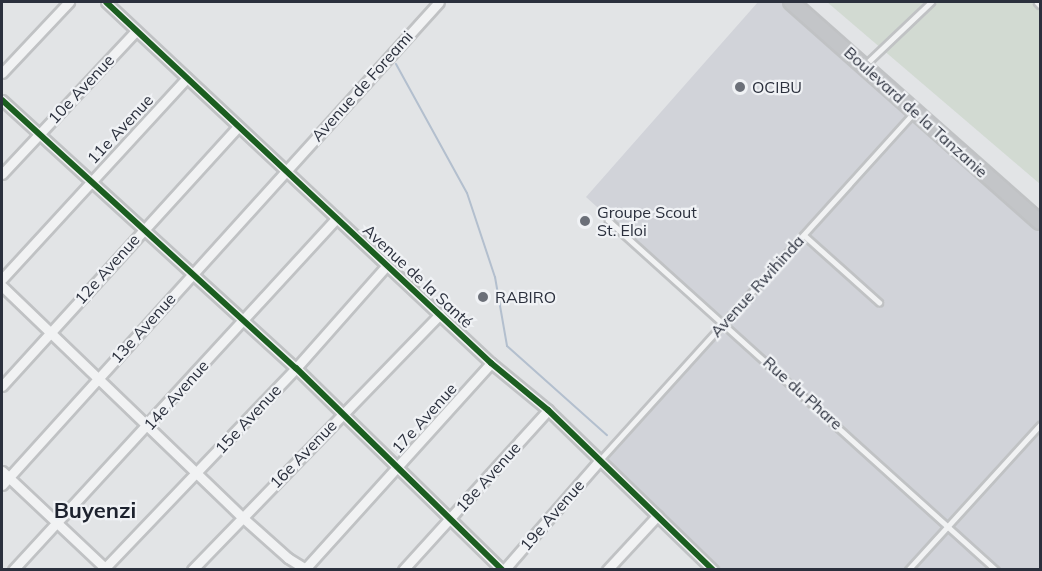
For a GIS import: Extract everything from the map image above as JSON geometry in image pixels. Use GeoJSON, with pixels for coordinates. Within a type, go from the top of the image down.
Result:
{"type":"FeatureCollection","features":[{"type":"Feature","properties":{"kind":"street"},"geometry":{"type":"LineString","coordinates":[[2,73],[69,2]]}},
{"type":"Feature","properties":{"kind":"street","name":"Avenue de la Santé"},"geometry":{"type":"LineString","coordinates":[[106,2],[491,363],[548,410],[712,569]]}},
{"type":"Feature","properties":{"kind":"street","name":"Avenue de Foreami"},"geometry":{"type":"LineString","coordinates":[[285,171],[439,2]]}},
{"type":"Feature","properties":{"kind":"street","name":"Boulevard de la Tanzanie"},"geometry":{"type":"LineString","coordinates":[[791,2],[914,113],[1041,222]]}},
{"type":"Feature","properties":{"kind":"street","name":"10e Avenue"},"geometry":{"type":"LineString","coordinates":[[2,174],[136,31]]}},
{"type":"Feature","properties":{"kind":"street","name":"11e Avenue"},"geometry":{"type":"LineString","coordinates":[[2,279],[187,78]]}},
{"type":"Feature","properties":{"kind":"street"},"geometry":{"type":"LineString","coordinates":[[2,100],[190,275],[296,368],[503,570]]}},
{"type":"Feature","properties":{"kind":"street","name":"12e Avenue"},"geometry":{"type":"LineString","coordinates":[[2,386],[142,229],[238,126]]}},
{"type":"Feature","properties":{"kind":"street","name":"13e Avenue"},"geometry":{"type":"LineString","coordinates":[[2,485],[5,474],[98,378],[285,171]]}},
{"type":"Feature","properties":{"kind":"street","name":"14e Avenue"},"geometry":{"type":"LineString","coordinates":[[13,570],[337,218]]}},
{"type":"Feature","properties":{"kind":"street","name":"15e Avenue"},"geometry":{"type":"LineString","coordinates":[[105,569],[296,368],[387,265]]}},
{"type":"Feature","properties":{"kind":"street"},"geometry":{"type":"LineString","coordinates":[[2,286],[242,517],[288,558],[306,569]]}},
{"type":"Feature","properties":{"kind":"street","name":"16e Avenue"},"geometry":{"type":"LineString","coordinates":[[192,570],[440,314]]}},
{"type":"Feature","properties":{"kind":"street","name":"17e Avenue"},"geometry":{"type":"LineString","coordinates":[[306,569],[491,363]]}},
{"type":"Feature","properties":{"kind":"street","name":"18e Avenue"},"geometry":{"type":"LineString","coordinates":[[403,570],[548,410]]}},
{"type":"Feature","properties":{"kind":"street","name":"19e Avenue"},"geometry":{"type":"LineString","coordinates":[[503,570],[600,460]]}},
{"type":"Feature","properties":{"kind":"street"},"geometry":{"type":"LineString","coordinates":[[5,474],[105,569]]}},
{"type":"Feature","properties":{"kind":"street"},"geometry":{"type":"LineString","coordinates":[[607,570],[657,516]]}},
{"type":"Feature","properties":{"kind":"lane"},"geometry":{"type":"LineString","coordinates":[[864,66],[931,2]]}},
{"type":"Feature","properties":{"kind":"lane"},"geometry":{"type":"LineString","coordinates":[[1037,2],[1041,5]]}},
{"type":"Feature","properties":{"kind":"lane","name":"Avenue Rwihinda"},"geometry":{"type":"LineString","coordinates":[[600,460],[914,113]]}},
{"type":"Feature","properties":{"kind":"lane","name":"Rue du Phare"},"geometry":{"type":"LineString","coordinates":[[608,220],[948,524],[996,570]]}},
{"type":"Feature","properties":{"kind":"lane"},"geometry":{"type":"LineString","coordinates":[[804,235],[879,302]]}},
{"type":"Feature","properties":{"kind":"lane"},"geometry":{"type":"LineString","coordinates":[[908,570],[1041,425]]}},
{"type":"Feature","properties":{"kind":"shaded area"},"geometry":{"type":"Polygon","coordinates":[[[758,2],[791,2],[1040,222],[1040,569],[710,569],[599,462],[725,323],[586,197],[758,2]]]}},
{"type":"Feature","properties":{"kind":"shaded area"},"geometry":{"type":"Polygon","coordinates":[[[827,2],[1040,2],[1040,184],[827,2]]]}},
{"type":"Feature","properties":{"kind":"waterway"},"geometry":{"type":"LineString","coordinates":[[396,64],[467,193],[495,277],[507,346],[607,435]]}},
{"type":"Feature","properties":{"kind":"cycle path"},"geometry":{"type":"LineString","coordinates":[[106,2],[491,363],[548,410],[713,570]]}},
{"type":"Feature","properties":{"kind":"cycle path"},"geometry":{"type":"LineString","coordinates":[[2,100],[296,368],[502,570]]}},
{"type":"Feature","properties":{"kind":"place","name":"OCIBU"},"geometry":{"type":"Point","coordinates":[740,87]}},
{"type":"Feature","properties":{"kind":"place","name":"Groupe Scout St. Eloi"},"geometry":{"type":"Point","coordinates":[585,221]}},
{"type":"Feature","properties":{"kind":"place","name":"RABIRO"},"geometry":{"type":"Point","coordinates":[483,297]}},
{"type":"Feature","properties":{"kind":"district","name":"Buyenzi"},"geometry":{"type":"Point","coordinates":[95,511]}}]}
